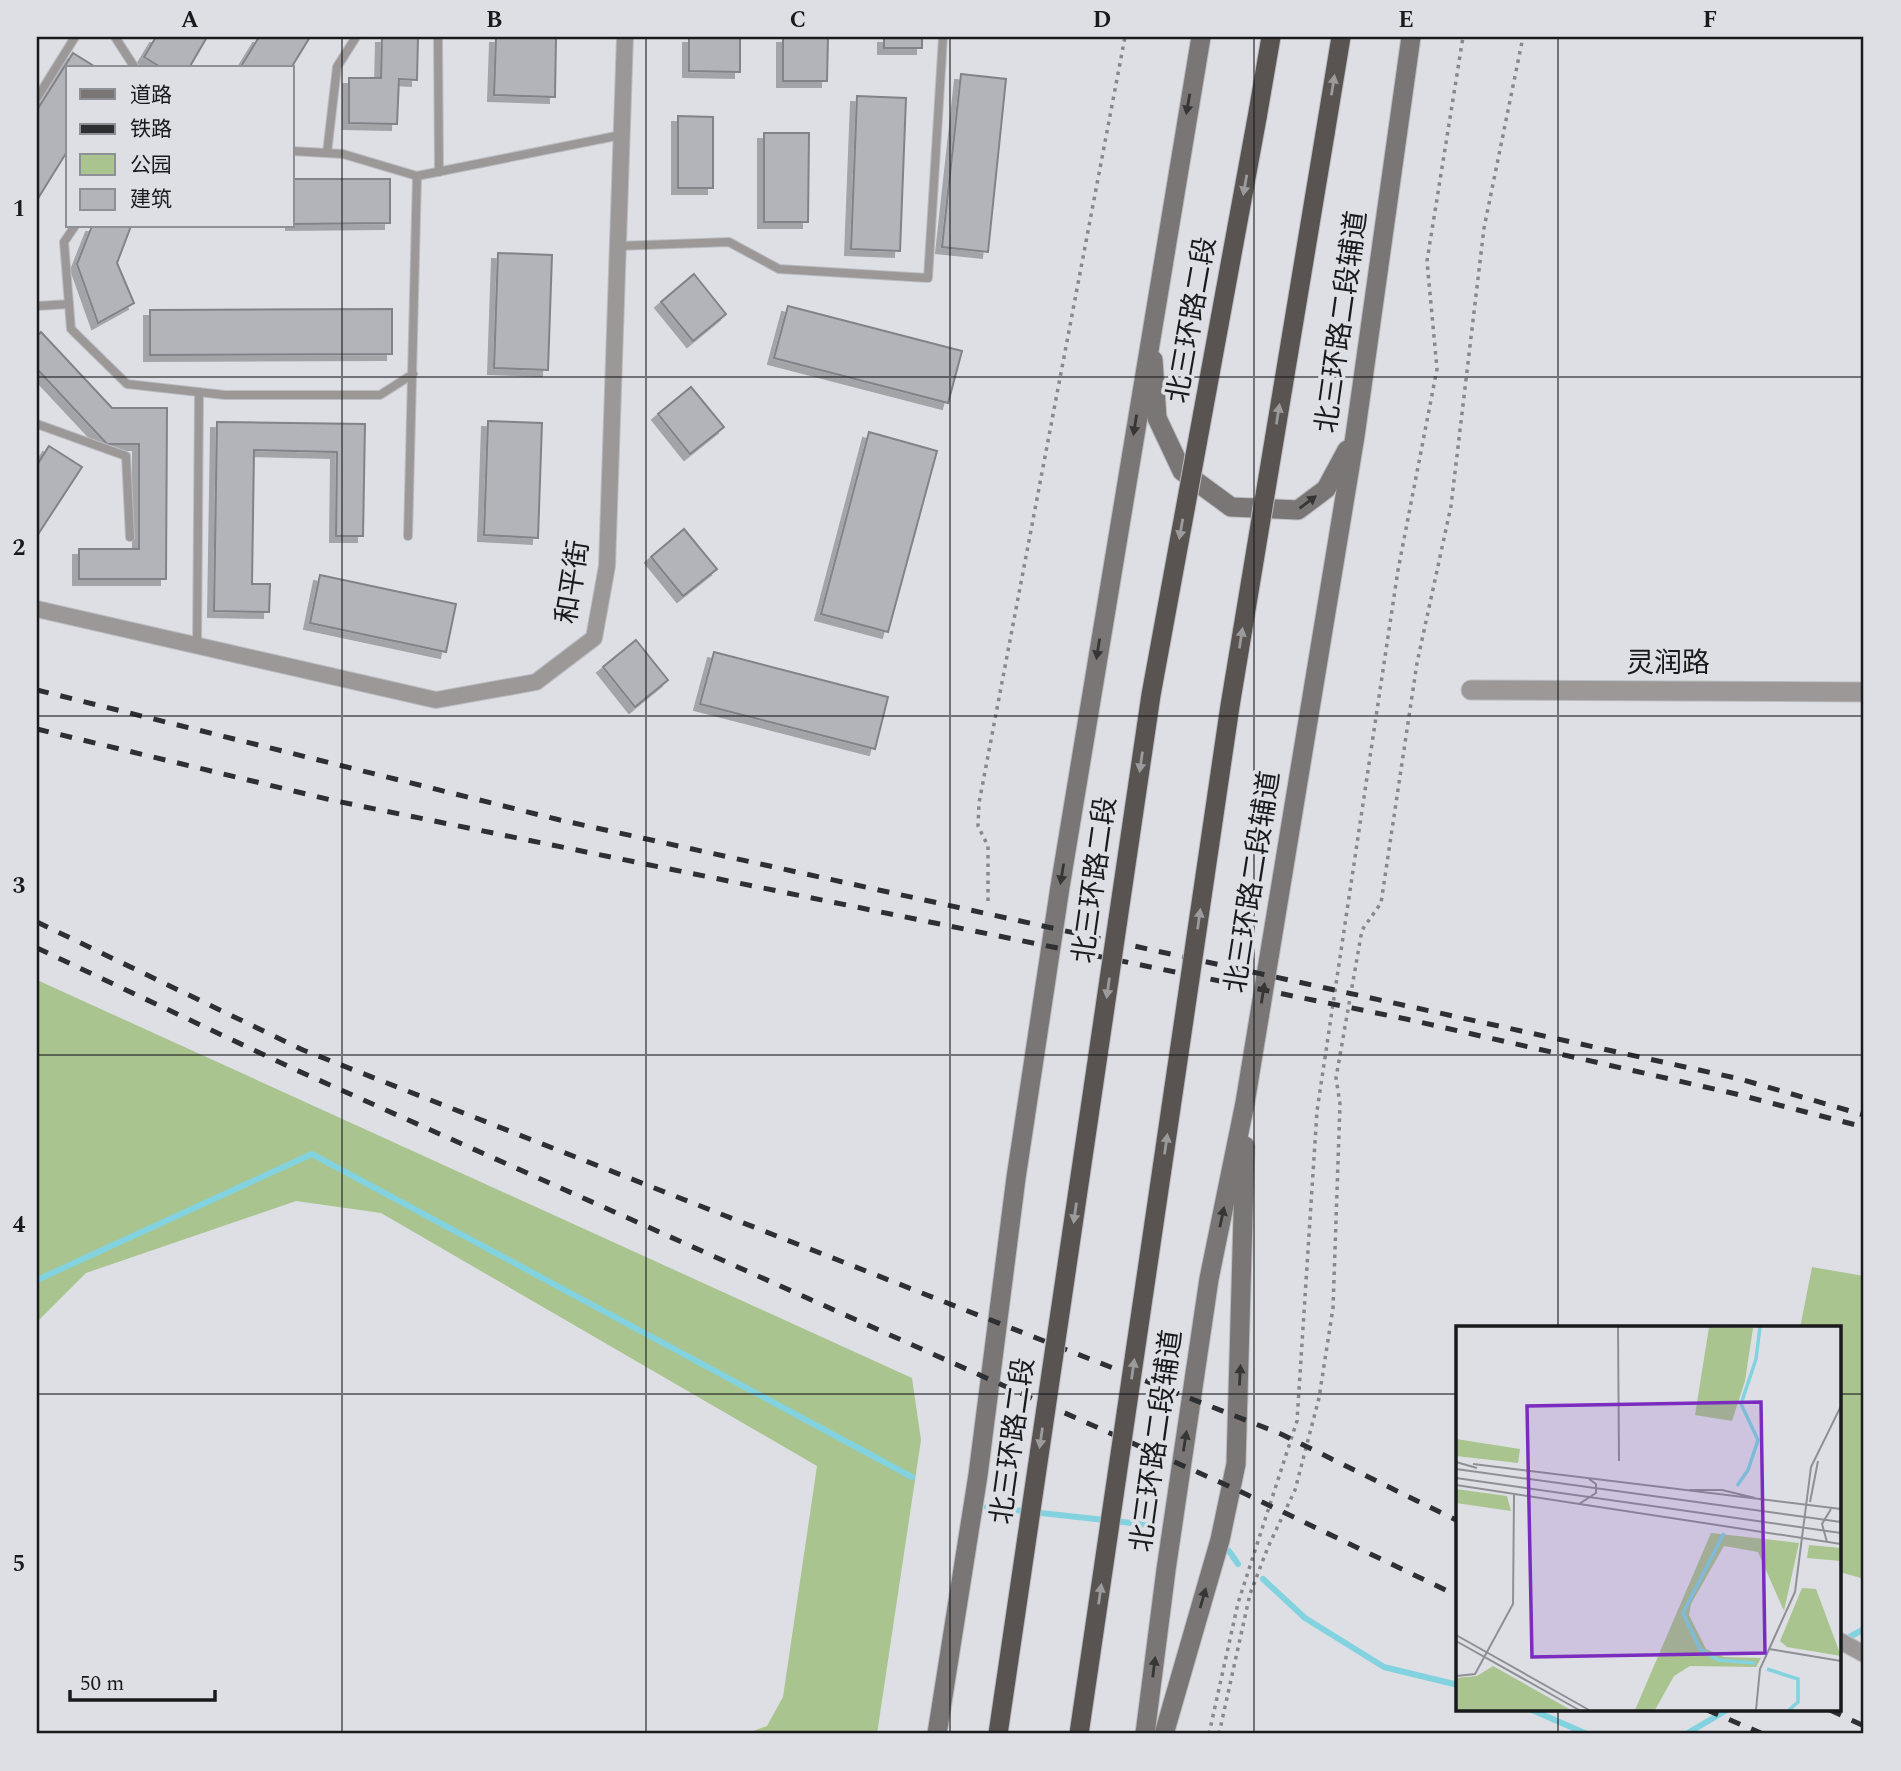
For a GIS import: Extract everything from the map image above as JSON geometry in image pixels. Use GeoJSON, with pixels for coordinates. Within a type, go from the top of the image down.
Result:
{"type":"FeatureCollection","features":[{"type":"Feature","properties":{"kind":"highway","name":"北三环路二段"},"geometry":{"type":"LineString","coordinates":[[998,1734],[1151,695],[1271,37]]}},
{"type":"Feature","properties":{"kind":"highway"},"geometry":{"type":"LineString","coordinates":[[1079,1734],[1228,719],[1341,37]]}},
{"type":"Feature","properties":{"kind":"main road"},"geometry":{"type":"LineString","coordinates":[[937,1734],[978,1475],[1016,1178],[1058,900],[1150,328],[1201,37]]}},
{"type":"Feature","properties":{"kind":"main road","name":"北三环路二段辅道"},"geometry":{"type":"LineString","coordinates":[[1145,1734],[1209,1279],[1245,1103],[1355,436],[1411,37]]}},
{"type":"Feature","properties":{"kind":"main road"},"geometry":{"type":"LineString","coordinates":[[1150,328],[1157,418],[1182,471],[1231,507],[1298,510],[1326,489],[1355,436]]}},
{"type":"Feature","properties":{"kind":"main road"},"geometry":{"type":"LineString","coordinates":[[1164,1734],[1220,1540],[1236,1464],[1245,1103]]}},
{"type":"Feature","properties":{"kind":"street","name":"和平街"},"geometry":{"type":"LineString","coordinates":[[37,608],[436,700],[536,682],[594,638],[607,566],[625,37]]}},
{"type":"Feature","properties":{"kind":"street","name":"灵润路"},"geometry":{"type":"LineString","coordinates":[[1471,690],[1864,692]]}},
{"type":"Feature","properties":{"kind":"lane"},"geometry":{"type":"LineString","coordinates":[[37,99],[75,37]]}},
{"type":"Feature","properties":{"kind":"lane"},"geometry":{"type":"LineString","coordinates":[[115,37],[134,66]]}},
{"type":"Feature","properties":{"kind":"lane"},"geometry":{"type":"LineString","coordinates":[[327,153],[337,67],[356,37]]}},
{"type":"Feature","properties":{"kind":"lane"},"geometry":{"type":"LineString","coordinates":[[438,37],[439,172]]}},
{"type":"Feature","properties":{"kind":"lane"},"geometry":{"type":"LineString","coordinates":[[618,246],[729,242],[779,270],[928,278],[943,37]]}},
{"type":"Feature","properties":{"kind":"lane"},"geometry":{"type":"LineString","coordinates":[[294,150],[343,154],[417,176],[621,135]]}},
{"type":"Feature","properties":{"kind":"lane"},"geometry":{"type":"LineString","coordinates":[[408,536],[417,176]]}},
{"type":"Feature","properties":{"kind":"lane"},"geometry":{"type":"LineString","coordinates":[[74,228],[64,242],[71,329],[127,384],[199,392],[380,395],[413,374]]}},
{"type":"Feature","properties":{"kind":"lane"},"geometry":{"type":"LineString","coordinates":[[37,306],[69,304]]}},
{"type":"Feature","properties":{"kind":"lane"},"geometry":{"type":"LineString","coordinates":[[197,646],[199,392]]}},
{"type":"Feature","properties":{"kind":"lane"},"geometry":{"type":"LineString","coordinates":[[37,424],[126,456],[130,537]]}},
{"type":"Feature","properties":{"kind":"path"},"geometry":{"type":"LineString","coordinates":[[988,901],[988,846],[978,826],[979,803],[1125,37]]}},
{"type":"Feature","properties":{"kind":"path"},"geometry":{"type":"LineString","coordinates":[[1209,1734],[1238,1603],[1297,1420],[1317,1111],[1398,570],[1437,369],[1427,261],[1463,37]]}},
{"type":"Feature","properties":{"kind":"path"},"geometry":{"type":"LineString","coordinates":[[1219,1734],[1250,1594],[1296,1490],[1319,1398],[1333,1308],[1340,1104],[1336,1078],[1362,930],[1381,903],[1417,663],[1451,506],[1484,229],[1523,37]]}},
{"type":"Feature","properties":{"kind":"green space"},"geometry":{"type":"Polygon","coordinates":[[[37,980],[912,1378],[921,1440],[877,1734],[745,1734],[767,1726],[783,1697],[817,1466],[381,1213],[296,1201],[86,1273],[37,1322],[37,980]]]}},
{"type":"Feature","properties":{"kind":"green space"},"geometry":{"type":"Polygon","coordinates":[[[1812,1267],[1864,1276],[1864,1579],[1842,1573],[1842,1326],[1800,1326],[1812,1267]]]}},
{"type":"Feature","properties":{"kind":"building"},"geometry":{"type":"Polygon","coordinates":[[[156,37],[207,37],[190,66],[159,66],[144,57],[156,37]]]}},
{"type":"Feature","properties":{"kind":"building"},"geometry":{"type":"Polygon","coordinates":[[[259,37],[310,37],[292,66],[241,66],[259,37]]]}},
{"type":"Feature","properties":{"kind":"building"},"geometry":{"type":"Polygon","coordinates":[[[382,37],[418,37],[417,80],[399,79],[397,124],[349,123],[349,78],[381,78],[382,37]]]}},
{"type":"Feature","properties":{"kind":"building"},"geometry":{"type":"Polygon","coordinates":[[[496,37],[556,37],[555,97],[494,95],[496,37]]]}},
{"type":"Feature","properties":{"kind":"building"},"geometry":{"type":"Polygon","coordinates":[[[689,37],[740,37],[740,72],[689,71],[689,37]]]}},
{"type":"Feature","properties":{"kind":"building"},"geometry":{"type":"Polygon","coordinates":[[[783,37],[828,37],[827,81],[783,81],[783,37]]]}},
{"type":"Feature","properties":{"kind":"building"},"geometry":{"type":"Polygon","coordinates":[[[884,37],[922,37],[922,48],[884,48],[884,37]]]}},
{"type":"Feature","properties":{"kind":"building"},"geometry":{"type":"Polygon","coordinates":[[[73,53],[94,66],[66,66],[66,153],[37,200],[37,110],[73,53]]]}},
{"type":"Feature","properties":{"kind":"building"},"geometry":{"type":"Polygon","coordinates":[[[961,74],[1006,79],[988,252],[942,247],[961,74]]]}},
{"type":"Feature","properties":{"kind":"building"},"geometry":{"type":"Polygon","coordinates":[[[857,96],[906,98],[900,251],[851,249],[857,96]]]}},
{"type":"Feature","properties":{"kind":"building"},"geometry":{"type":"Polygon","coordinates":[[[678,116],[713,117],[713,188],[678,188],[678,116]]]}},
{"type":"Feature","properties":{"kind":"building"},"geometry":{"type":"Polygon","coordinates":[[[764,133],[809,133],[808,222],[764,222],[764,133]]]}},
{"type":"Feature","properties":{"kind":"building"},"geometry":{"type":"Polygon","coordinates":[[[294,179],[390,179],[390,223],[294,224],[294,179]]]}},
{"type":"Feature","properties":{"kind":"building"},"geometry":{"type":"Polygon","coordinates":[[[91,228],[130,228],[117,263],[134,303],[98,323],[77,264],[91,228]]]}},
{"type":"Feature","properties":{"kind":"building"},"geometry":{"type":"Polygon","coordinates":[[[498,253],[552,255],[548,370],[494,368],[498,253]]]}},
{"type":"Feature","properties":{"kind":"building"},"geometry":{"type":"Polygon","coordinates":[[[694,274],[726,314],[693,341],[661,302],[694,274]]]}},
{"type":"Feature","properties":{"kind":"building"},"geometry":{"type":"Polygon","coordinates":[[[788,306],[962,351],[948,403],[774,358],[788,306]]]}},
{"type":"Feature","properties":{"kind":"building"},"geometry":{"type":"Polygon","coordinates":[[[392,309],[392,354],[150,355],[150,310],[392,309]]]}},
{"type":"Feature","properties":{"kind":"building"},"geometry":{"type":"Polygon","coordinates":[[[41,332],[112,408],[167,408],[166,579],[79,579],[79,549],[139,549],[139,444],[107,444],[37,369],[37,336],[41,332]]]}},
{"type":"Feature","properties":{"kind":"building"},"geometry":{"type":"Polygon","coordinates":[[[691,387],[724,427],[690,454],[658,414],[691,387]]]}},
{"type":"Feature","properties":{"kind":"building"},"geometry":{"type":"Polygon","coordinates":[[[488,421],[542,423],[538,538],[484,535],[488,421]]]}},
{"type":"Feature","properties":{"kind":"building"},"geometry":{"type":"Polygon","coordinates":[[[217,422],[365,424],[363,536],[336,536],[337,452],[254,450],[252,584],[270,584],[269,612],[214,611],[217,422]]]}},
{"type":"Feature","properties":{"kind":"building"},"geometry":{"type":"Polygon","coordinates":[[[869,432],[937,451],[888,632],[821,614],[869,432]]]}},
{"type":"Feature","properties":{"kind":"building"},"geometry":{"type":"Polygon","coordinates":[[[49,446],[82,467],[37,536],[37,465],[49,446]]]}},
{"type":"Feature","properties":{"kind":"building"},"geometry":{"type":"Polygon","coordinates":[[[684,529],[717,569],[683,596],[651,557],[684,529]]]}},
{"type":"Feature","properties":{"kind":"building"},"geometry":{"type":"Polygon","coordinates":[[[320,575],[456,604],[446,652],[310,623],[320,575]]]}},
{"type":"Feature","properties":{"kind":"building"},"geometry":{"type":"Polygon","coordinates":[[[636,640],[668,680],[635,707],[603,667],[636,640]]]}},
{"type":"Feature","properties":{"kind":"building"},"geometry":{"type":"Polygon","coordinates":[[[714,652],[888,697],[875,749],[700,704],[714,652]]]}},
{"type":"Feature","properties":{"kind":"waterway"},"geometry":{"type":"LineString","coordinates":[[37,1280],[312,1154],[912,1477]]}},
{"type":"Feature","properties":{"kind":"waterway"},"geometry":{"type":"LineString","coordinates":[[987,1507],[1150,1525]]}},
{"type":"Feature","properties":{"kind":"waterway"},"geometry":{"type":"LineString","coordinates":[[1229,1551],[1238,1564]]}},
{"type":"Feature","properties":{"kind":"waterway"},"geometry":{"type":"LineString","coordinates":[[1263,1579],[1305,1618],[1384,1667],[1456,1685]]}},
{"type":"Feature","properties":{"kind":"waterway"},"geometry":{"type":"LineString","coordinates":[[1844,1640],[1864,1629]]}},
{"type":"Feature","properties":{"kind":"waterway"},"geometry":{"type":"LineString","coordinates":[[1537,1712],[1587,1734]]}},
{"type":"Feature","properties":{"kind":"waterway"},"geometry":{"type":"LineString","coordinates":[[1686,1734],[1724,1712]]}},
{"type":"Feature","properties":{"kind":"railway"},"geometry":{"type":"LineString","coordinates":[[37,690],[560,820],[1740,1079],[1864,1115]]}},
{"type":"Feature","properties":{"kind":"railway"},"geometry":{"type":"LineString","coordinates":[[37,729],[331,800],[1406,1019],[1736,1094],[1864,1127]]}},
{"type":"Feature","properties":{"kind":"railway"},"geometry":{"type":"LineString","coordinates":[[37,922],[303,1050],[1281,1434],[1456,1520]]}},
{"type":"Feature","properties":{"kind":"railway"},"geometry":{"type":"LineString","coordinates":[[37,948],[294,1069],[1233,1488],[1456,1595]]}},
{"type":"Feature","properties":{"kind":"railway"},"geometry":{"type":"LineString","coordinates":[[1712,1712],[1763,1734]]}},
{"type":"Feature","properties":{"kind":"railway"},"geometry":{"type":"LineString","coordinates":[[1834,1712],[1864,1726]]}}]}
